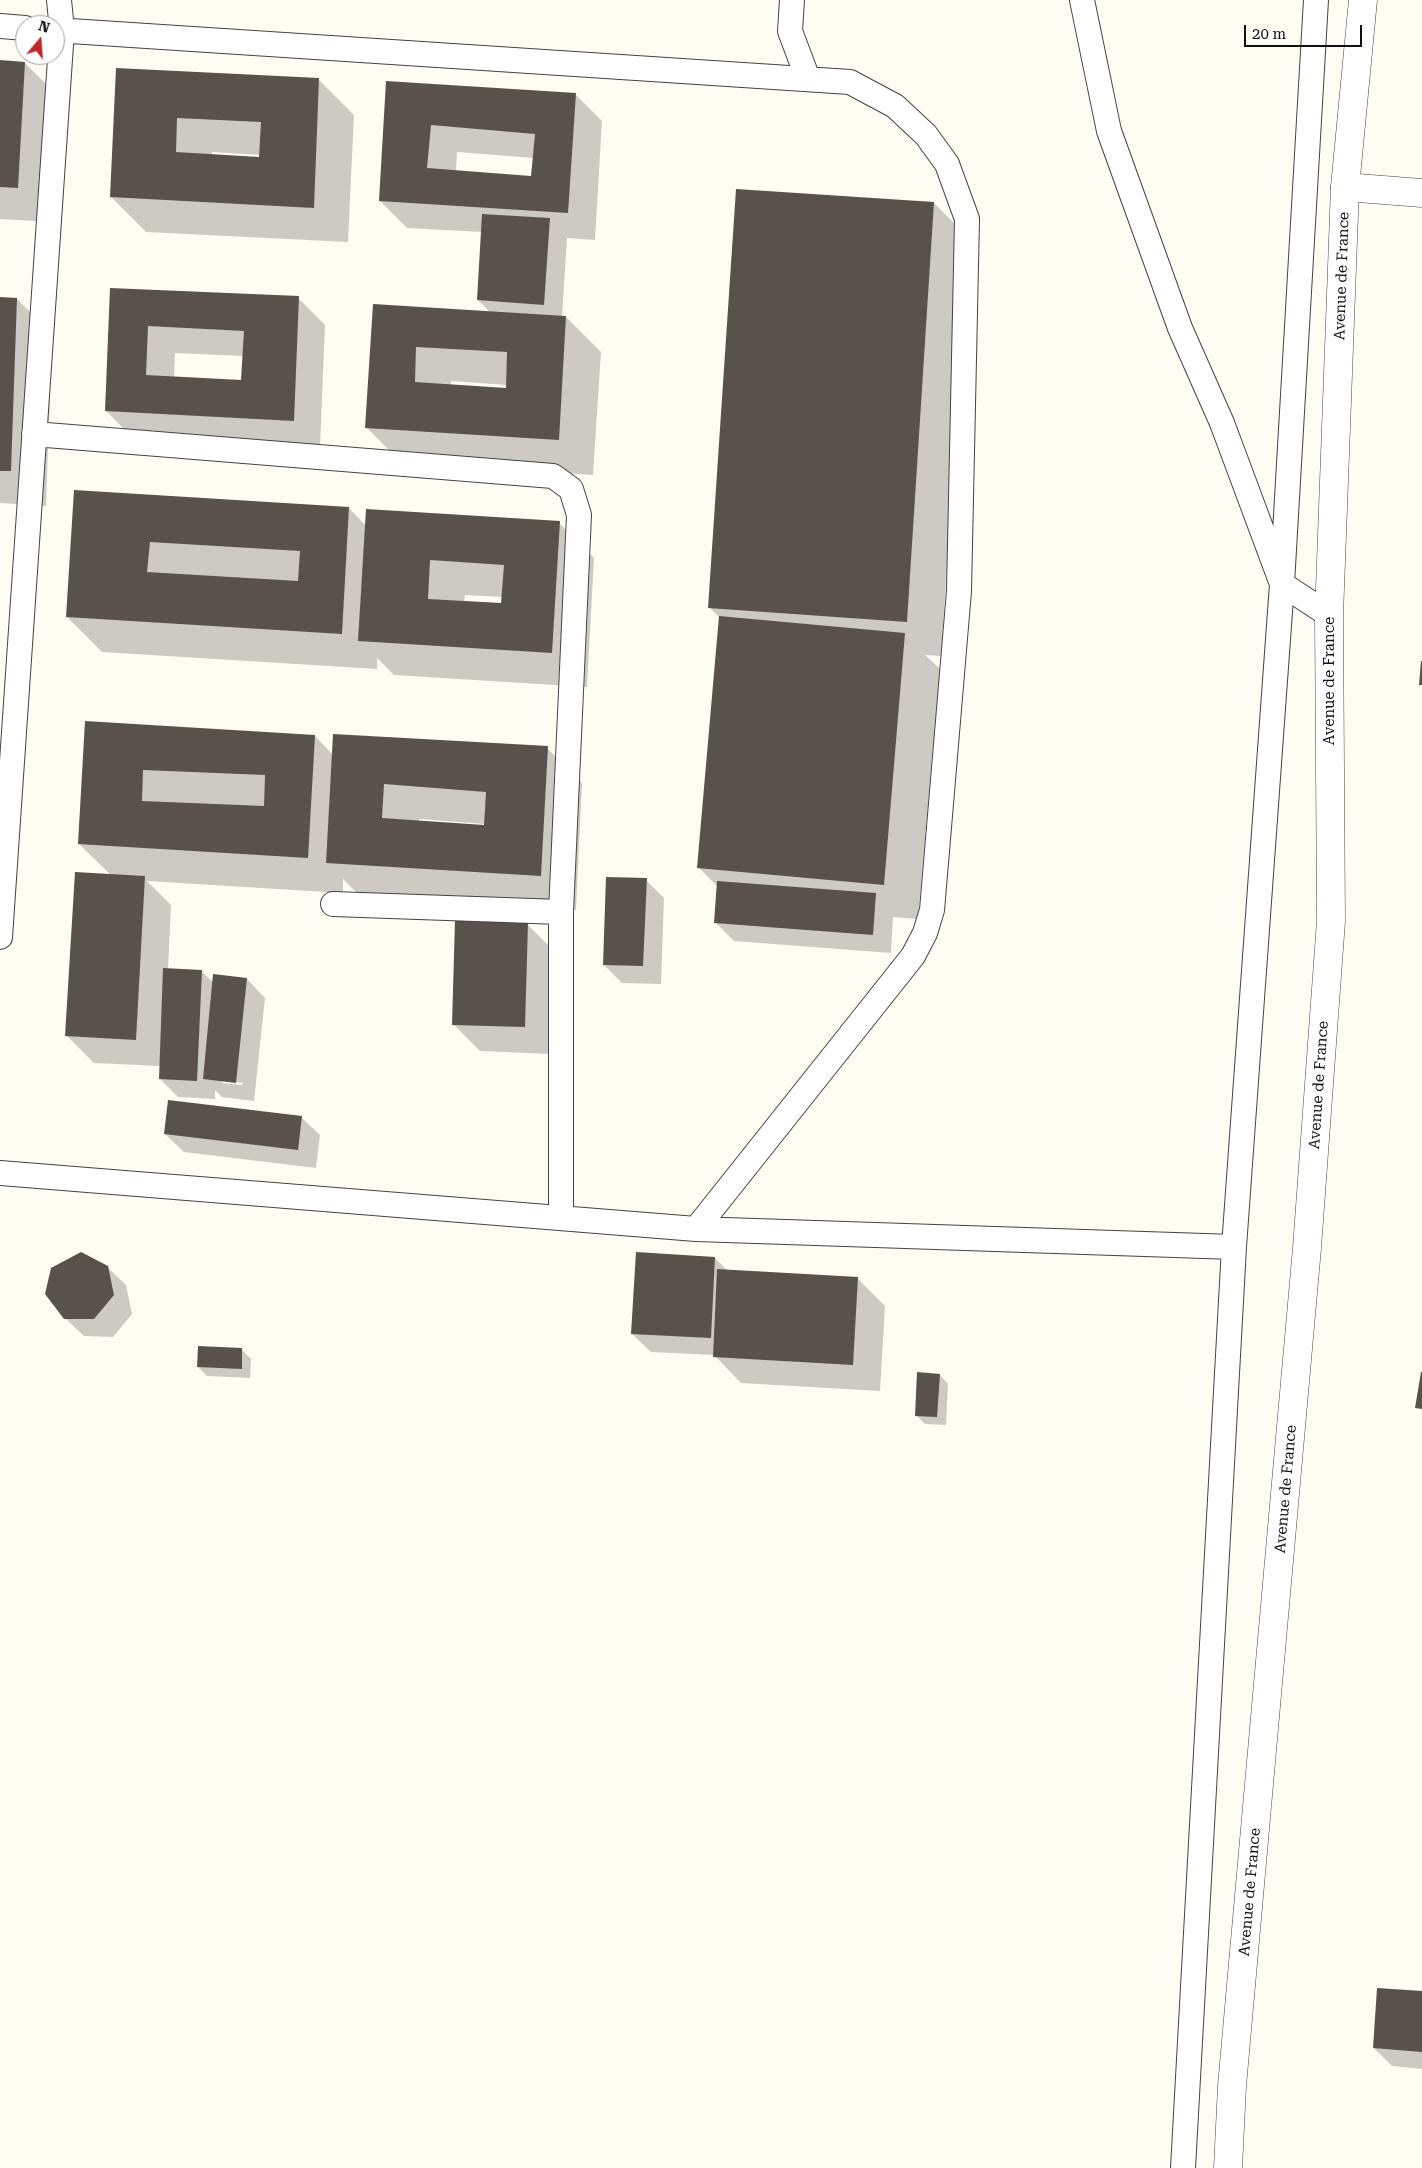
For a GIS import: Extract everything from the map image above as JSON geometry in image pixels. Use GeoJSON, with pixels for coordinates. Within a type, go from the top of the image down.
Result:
{"type":"FeatureCollection","features":[{"type":"Feature","properties":{"kind":"street","name":"Avenue de France"},"geometry":{"type":"LineString","coordinates":[[1228,2168],[1232,2086],[1308,1248],[1330,930],[1330,615],[1345,187],[1363,0]]}},
{"type":"Feature","properties":{"kind":"street"},"geometry":{"type":"LineString","coordinates":[[1345,187],[1422,193]]}},
{"type":"Feature","properties":{"kind":"lane"},"geometry":{"type":"LineString","coordinates":[[58,15],[59,0]]}},
{"type":"Feature","properties":{"kind":"lane"},"geometry":{"type":"LineString","coordinates":[[792,0],[790,31],[808,79]]}},
{"type":"Feature","properties":{"kind":"lane"},"geometry":{"type":"LineString","coordinates":[[1082,0],[1109,131],[1180,328],[1222,423],[1282,584],[1330,615]]}},
{"type":"Feature","properties":{"kind":"lane"},"geometry":{"type":"LineString","coordinates":[[1183,2168],[1234,1247],[1282,584],[1316,0]]}},
{"type":"Feature","properties":{"kind":"lane"},"geometry":{"type":"LineString","coordinates":[[0,26],[15,27]]}},
{"type":"Feature","properties":{"kind":"lane"},"geometry":{"type":"LineString","coordinates":[[65,30],[850,82],[895,106],[926,135],[948,164],[967,219],[959,591],[932,910],[925,933],[914,956],[696,1230]]}},
{"type":"Feature","properties":{"kind":"lane"},"geometry":{"type":"LineString","coordinates":[[0,937],[34,434],[56,65]]}},
{"type":"Feature","properties":{"kind":"lane"},"geometry":{"type":"LineString","coordinates":[[34,434],[553,476],[571,489],[579,515],[561,912],[561,1217]]}},
{"type":"Feature","properties":{"kind":"lane"},"geometry":{"type":"LineString","coordinates":[[333,904],[561,912]]}},
{"type":"Feature","properties":{"kind":"lane"},"geometry":{"type":"LineString","coordinates":[[0,1173],[561,1217],[696,1230],[1234,1247]]}},
{"type":"Feature","properties":{"kind":"building"},"geometry":{"type":"Polygon","coordinates":[[[0,60],[15,61],[15,65],[25,65],[18,188],[0,187],[0,60]]]}},
{"type":"Feature","properties":{"kind":"building"},"geometry":{"type":"Polygon","coordinates":[[[116,68],[319,78],[314,208],[110,197],[116,68]],[[177,118],[176,152],[259,157],[261,122],[177,118]]]}},
{"type":"Feature","properties":{"kind":"building"},"geometry":{"type":"Polygon","coordinates":[[[386,81],[576,93],[568,213],[379,201],[386,81]],[[431,125],[427,168],[531,176],[535,134],[431,125]]]}},
{"type":"Feature","properties":{"kind":"building"},"geometry":{"type":"Polygon","coordinates":[[[736,189],[934,202],[907,622],[708,608],[736,189]]]}},
{"type":"Feature","properties":{"kind":"building"},"geometry":{"type":"Polygon","coordinates":[[[482,214],[550,218],[544,305],[477,300],[482,214]]]}},
{"type":"Feature","properties":{"kind":"building"},"geometry":{"type":"Polygon","coordinates":[[[110,288],[299,296],[294,421],[105,411],[110,288]],[[148,326],[146,375],[241,380],[244,331],[148,326]]]}},
{"type":"Feature","properties":{"kind":"building"},"geometry":{"type":"Polygon","coordinates":[[[0,297],[17,298],[11,471],[0,471],[0,297]]]}},
{"type":"Feature","properties":{"kind":"building"},"geometry":{"type":"Polygon","coordinates":[[[373,304],[566,316],[559,440],[365,428],[373,304]],[[416,347],[415,382],[506,388],[507,352],[416,347]]]}},
{"type":"Feature","properties":{"kind":"building"},"geometry":{"type":"Polygon","coordinates":[[[74,490],[349,507],[342,634],[66,617],[74,490]],[[150,542],[147,572],[298,581],[300,551],[150,542]]]}},
{"type":"Feature","properties":{"kind":"building"},"geometry":{"type":"Polygon","coordinates":[[[366,509],[560,521],[552,653],[358,641],[366,509]],[[430,560],[428,599],[501,603],[504,565],[430,560]]]}},
{"type":"Feature","properties":{"kind":"building"},"geometry":{"type":"Polygon","coordinates":[[[719,616],[905,633],[884,885],[697,868],[719,616]]]}},
{"type":"Feature","properties":{"kind":"building"},"geometry":{"type":"Polygon","coordinates":[[[1421,661],[1422,685],[1419,685],[1421,661]]]}},
{"type":"Feature","properties":{"kind":"building"},"geometry":{"type":"Polygon","coordinates":[[[85,721],[315,735],[308,858],[78,844],[85,721]],[[143,770],[142,801],[264,806],[265,775],[143,770]]]}},
{"type":"Feature","properties":{"kind":"building"},"geometry":{"type":"Polygon","coordinates":[[[333,734],[548,746],[541,876],[326,863],[333,734]],[[384,784],[382,818],[484,825],[486,792],[384,784]]]}},
{"type":"Feature","properties":{"kind":"building"},"geometry":{"type":"Polygon","coordinates":[[[75,872],[145,876],[136,1040],[65,1036],[75,872]]]}},
{"type":"Feature","properties":{"kind":"building"},"geometry":{"type":"Polygon","coordinates":[[[606,877],[647,878],[643,966],[603,965],[606,877]]]}},
{"type":"Feature","properties":{"kind":"building"},"geometry":{"type":"Polygon","coordinates":[[[717,881],[876,893],[873,935],[714,923],[717,881]]]}},
{"type":"Feature","properties":{"kind":"building"},"geometry":{"type":"Polygon","coordinates":[[[455,920],[528,923],[525,1027],[452,1025],[455,920]]]}},
{"type":"Feature","properties":{"kind":"building"},"geometry":{"type":"Polygon","coordinates":[[[163,968],[202,970],[197,1081],[159,1079],[163,968]]]}},
{"type":"Feature","properties":{"kind":"building"},"geometry":{"type":"Polygon","coordinates":[[[213,974],[247,978],[236,1083],[203,1079],[213,974]]]}},
{"type":"Feature","properties":{"kind":"building"},"geometry":{"type":"Polygon","coordinates":[[[168,1100],[302,1116],[298,1150],[164,1134],[168,1100]]]}},
{"type":"Feature","properties":{"kind":"building"},"geometry":{"type":"Polygon","coordinates":[[[81,1252],[108,1266],[114,1295],[94,1319],[64,1319],[45,1294],[51,1268],[81,1252]]]}},
{"type":"Feature","properties":{"kind":"building"},"geometry":{"type":"Polygon","coordinates":[[[636,1252],[715,1257],[711,1338],[631,1334],[636,1252]]]}},
{"type":"Feature","properties":{"kind":"building"},"geometry":{"type":"Polygon","coordinates":[[[717,1269],[858,1277],[853,1365],[713,1357],[717,1269]]]}},
{"type":"Feature","properties":{"kind":"building"},"geometry":{"type":"Polygon","coordinates":[[[198,1346],[242,1348],[242,1369],[197,1367],[198,1346]]]}},
{"type":"Feature","properties":{"kind":"building"},"geometry":{"type":"Polygon","coordinates":[[[917,1372],[940,1374],[937,1417],[915,1416],[917,1372]]]}},
{"type":"Feature","properties":{"kind":"building"},"geometry":{"type":"Polygon","coordinates":[[[1422,1372],[1422,1409],[1415,1408],[1422,1372]]]}},
{"type":"Feature","properties":{"kind":"building"},"geometry":{"type":"Polygon","coordinates":[[[1377,1988],[1422,1991],[1422,2052],[1373,2048],[1377,1988]]]}}]}
